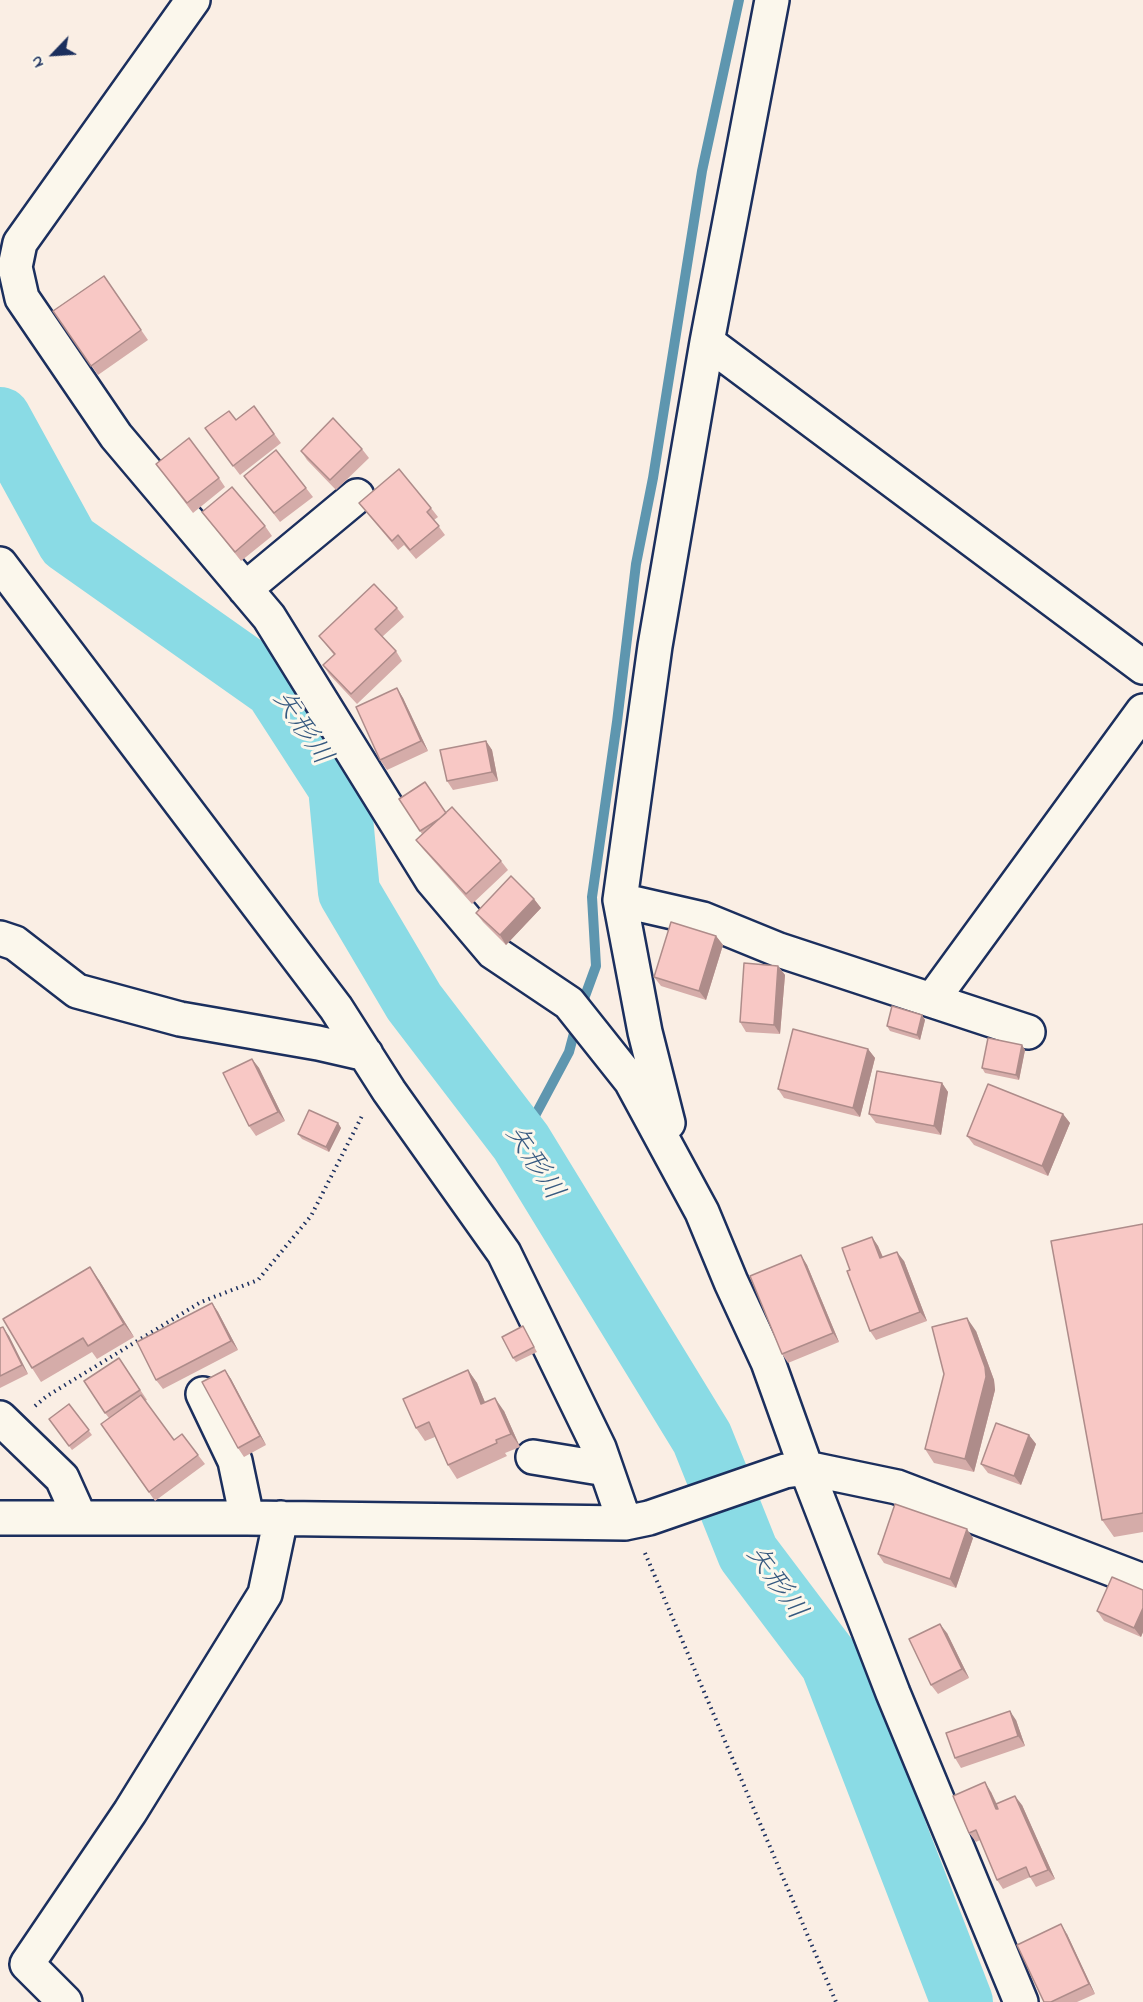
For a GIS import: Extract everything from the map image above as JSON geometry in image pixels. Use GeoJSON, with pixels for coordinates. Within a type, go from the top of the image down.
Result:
{"type":"FeatureCollection","features":[{"type":"Feature","properties":{"kind":"street"},"geometry":{"type":"LineString","coordinates":[[193,0],[20,243],[15,267],[22,298],[116,436],[269,617],[432,880],[493,952],[569,1003],[631,1081],[702,1212],[730,1282],[768,1362],[796,1470],[1021,2002]]}},
{"type":"Feature","properties":{"kind":"street"},"geometry":{"type":"LineString","coordinates":[[679,1170],[645,1032],[620,900],[655,646],[707,342],[772,0]]}},
{"type":"Feature","properties":{"kind":"street"},"geometry":{"type":"LineString","coordinates":[[707,342],[1143,667]]}},
{"type":"Feature","properties":{"kind":"street"},"geometry":{"type":"LineString","coordinates":[[245,589],[357,496]]}},
{"type":"Feature","properties":{"kind":"street"},"geometry":{"type":"LineString","coordinates":[[0,564],[336,1008],[504,1253],[599,1448],[606,1469],[637,1520]]}},
{"type":"Feature","properties":{"kind":"street"},"geometry":{"type":"LineString","coordinates":[[932,1000],[1143,711]]}},
{"type":"Feature","properties":{"kind":"street"},"geometry":{"type":"LineString","coordinates":[[620,900],[703,919],[779,950],[1028,1032]]}},
{"type":"Feature","properties":{"kind":"street"},"geometry":{"type":"LineString","coordinates":[[0,938],[15,943],[77,991],[180,1019],[318,1043],[371,1062]]}},
{"type":"Feature","properties":{"kind":"street"},"geometry":{"type":"LineString","coordinates":[[203,1394],[235,1461],[247,1518]]}},
{"type":"Feature","properties":{"kind":"street"},"geometry":{"type":"LineString","coordinates":[[5,1423],[62,1478],[80,1518]]}},
{"type":"Feature","properties":{"kind":"street"},"geometry":{"type":"LineString","coordinates":[[533,1457],[606,1469]]}},
{"type":"Feature","properties":{"kind":"street"},"geometry":{"type":"LineString","coordinates":[[0,1518],[637,1520],[796,1470],[897,1487],[1143,1581]]}},
{"type":"Feature","properties":{"kind":"street"},"geometry":{"type":"LineString","coordinates":[[64,2002],[27,1964],[130,1812],[265,1594],[281,1518]]}},
{"type":"Feature","properties":{"kind":"path"},"geometry":{"type":"LineString","coordinates":[[5,1423],[201,1302],[258,1280],[311,1216],[362,1120],[371,1062]]}},
{"type":"Feature","properties":{"kind":"path"},"geometry":{"type":"LineString","coordinates":[[637,1520],[648,1558],[836,2002]]}},
{"type":"Feature","properties":{"kind":"building"},"geometry":{"type":"Polygon","coordinates":[[[104,276],[141,330],[91,366],[53,311],[104,276]]]}},
{"type":"Feature","properties":{"kind":"building"},"geometry":{"type":"Polygon","coordinates":[[[254,406],[274,434],[233,466],[205,428],[229,411],[236,420],[254,406]]]}},
{"type":"Feature","properties":{"kind":"building"},"geometry":{"type":"Polygon","coordinates":[[[333,418],[362,449],[330,480],[301,451],[333,418]]]}},
{"type":"Feature","properties":{"kind":"building"},"geometry":{"type":"Polygon","coordinates":[[[189,438],[219,478],[187,503],[156,464],[189,438]]]}},
{"type":"Feature","properties":{"kind":"building"},"geometry":{"type":"Polygon","coordinates":[[[276,450],[306,488],[274,513],[244,476],[276,450]]]}},
{"type":"Feature","properties":{"kind":"building"},"geometry":{"type":"Polygon","coordinates":[[[399,469],[431,508],[427,512],[439,526],[410,550],[398,535],[392,541],[359,503],[399,469]]]}},
{"type":"Feature","properties":{"kind":"building"},"geometry":{"type":"Polygon","coordinates":[[[232,487],[265,526],[235,552],[202,512],[232,487]]]}},
{"type":"Feature","properties":{"kind":"building"},"geometry":{"type":"Polygon","coordinates":[[[374,584],[397,608],[375,629],[396,651],[351,694],[323,665],[335,654],[319,636],[374,584]]]}},
{"type":"Feature","properties":{"kind":"building"},"geometry":{"type":"Polygon","coordinates":[[[397,688],[421,741],[380,760],[356,707],[397,688]]]}},
{"type":"Feature","properties":{"kind":"building"},"geometry":{"type":"Polygon","coordinates":[[[486,741],[492,772],[447,781],[440,750],[486,741]]]}},
{"type":"Feature","properties":{"kind":"building"},"geometry":{"type":"Polygon","coordinates":[[[425,782],[446,813],[420,831],[399,799],[425,782]]]}},
{"type":"Feature","properties":{"kind":"building"},"geometry":{"type":"Polygon","coordinates":[[[452,807],[501,861],[466,894],[416,840],[452,807]]]}},
{"type":"Feature","properties":{"kind":"building"},"geometry":{"type":"Polygon","coordinates":[[[511,876],[534,899],[500,935],[476,913],[511,876]]]}},
{"type":"Feature","properties":{"kind":"building"},"geometry":{"type":"Polygon","coordinates":[[[671,922],[716,936],[699,991],[654,977],[671,922]]]}},
{"type":"Feature","properties":{"kind":"building"},"geometry":{"type":"Polygon","coordinates":[[[744,963],[778,966],[774,1025],[740,1022],[744,963]]]}},
{"type":"Feature","properties":{"kind":"building"},"geometry":{"type":"Polygon","coordinates":[[[892,1006],[922,1015],[917,1035],[887,1026],[892,1006]]]}},
{"type":"Feature","properties":{"kind":"building"},"geometry":{"type":"Polygon","coordinates":[[[793,1029],[868,1049],[853,1108],[778,1089],[793,1029]]]}},
{"type":"Feature","properties":{"kind":"building"},"geometry":{"type":"Polygon","coordinates":[[[988,1038],[1022,1045],[1016,1075],[982,1068],[988,1038]]]}},
{"type":"Feature","properties":{"kind":"building"},"geometry":{"type":"Polygon","coordinates":[[[252,1059],[278,1112],[249,1126],[223,1073],[252,1059]]]}},
{"type":"Feature","properties":{"kind":"building"},"geometry":{"type":"Polygon","coordinates":[[[877,1071],[942,1083],[934,1126],[869,1114],[877,1071]]]}},
{"type":"Feature","properties":{"kind":"building"},"geometry":{"type":"Polygon","coordinates":[[[988,1084],[1063,1114],[1042,1166],[967,1136],[988,1084]]]}},
{"type":"Feature","properties":{"kind":"building"},"geometry":{"type":"Polygon","coordinates":[[[309,1110],[338,1123],[326,1147],[298,1134],[309,1110]]]}},
{"type":"Feature","properties":{"kind":"building"},"geometry":{"type":"Polygon","coordinates":[[[1143,1224],[1143,1513],[1102,1520],[1051,1241],[1143,1224]]]}},
{"type":"Feature","properties":{"kind":"building"},"geometry":{"type":"Polygon","coordinates":[[[872,1237],[880,1258],[897,1252],[920,1312],[870,1331],[847,1271],[850,1270],[842,1248],[872,1237]]]}},
{"type":"Feature","properties":{"kind":"building"},"geometry":{"type":"Polygon","coordinates":[[[801,1255],[833,1333],[782,1354],[750,1276],[801,1255]]]}},
{"type":"Feature","properties":{"kind":"building"},"geometry":{"type":"Polygon","coordinates":[[[90,1267],[124,1324],[88,1346],[83,1338],[32,1368],[3,1319],[90,1267]]]}},
{"type":"Feature","properties":{"kind":"building"},"geometry":{"type":"Polygon","coordinates":[[[212,1303],[231,1341],[156,1380],[137,1342],[212,1303]]]}},
{"type":"Feature","properties":{"kind":"building"},"geometry":{"type":"Polygon","coordinates":[[[967,1318],[985,1367],[986,1377],[965,1459],[925,1449],[944,1374],[932,1327],[967,1318]]]}},
{"type":"Feature","properties":{"kind":"building"},"geometry":{"type":"Polygon","coordinates":[[[523,1326],[534,1347],[513,1358],[502,1337],[523,1326]]]}},
{"type":"Feature","properties":{"kind":"building"},"geometry":{"type":"Polygon","coordinates":[[[3,1327],[22,1365],[0,1376],[0,1328],[3,1327]]]}},
{"type":"Feature","properties":{"kind":"building"},"geometry":{"type":"Polygon","coordinates":[[[119,1358],[140,1390],[105,1413],[84,1381],[119,1358]]]}},
{"type":"Feature","properties":{"kind":"building"},"geometry":{"type":"Polygon","coordinates":[[[225,1370],[260,1436],[238,1448],[202,1382],[225,1370]]]}},
{"type":"Feature","properties":{"kind":"building"},"geometry":{"type":"Polygon","coordinates":[[[468,1370],[481,1404],[495,1398],[511,1434],[496,1440],[497,1443],[448,1465],[429,1422],[416,1428],[403,1399],[468,1370]]]}},
{"type":"Feature","properties":{"kind":"building"},"geometry":{"type":"Polygon","coordinates":[[[141,1395],[174,1440],[182,1434],[198,1455],[149,1492],[101,1424],[141,1395]]]}},
{"type":"Feature","properties":{"kind":"building"},"geometry":{"type":"Polygon","coordinates":[[[69,1404],[89,1430],[69,1446],[49,1419],[69,1404]]]}},
{"type":"Feature","properties":{"kind":"building"},"geometry":{"type":"Polygon","coordinates":[[[996,1423],[1029,1435],[1014,1476],[981,1464],[996,1423]]]}},
{"type":"Feature","properties":{"kind":"building"},"geometry":{"type":"Polygon","coordinates":[[[895,1504],[967,1529],[950,1579],[878,1554],[895,1504]]]}},
{"type":"Feature","properties":{"kind":"building"},"geometry":{"type":"Polygon","coordinates":[[[1112,1577],[1143,1590],[1143,1608],[1134,1628],[1097,1611],[1112,1577]]]}},
{"type":"Feature","properties":{"kind":"building"},"geometry":{"type":"Polygon","coordinates":[[[940,1624],[962,1669],[931,1685],[909,1639],[940,1624]]]}},
{"type":"Feature","properties":{"kind":"building"},"geometry":{"type":"Polygon","coordinates":[[[1010,1711],[1018,1736],[955,1758],[946,1733],[1010,1711]]]}},
{"type":"Feature","properties":{"kind":"building"},"geometry":{"type":"Polygon","coordinates":[[[985,1782],[996,1809],[998,1809],[996,1804],[1015,1796],[1048,1870],[1030,1877],[1026,1867],[997,1880],[976,1830],[969,1833],[953,1796],[985,1782]]]}},
{"type":"Feature","properties":{"kind":"building"},"geometry":{"type":"Polygon","coordinates":[[[1061,1924],[1089,1984],[1051,2002],[1044,2002],[1017,1945],[1061,1924]]]}},
{"type":"Feature","properties":{"kind":"waterway"},"geometry":{"type":"LineString","coordinates":[[581,1007],[596,966],[592,897],[617,722],[636,564],[653,478],[702,171],[739,0]]}},
{"type":"Feature","properties":{"kind":"waterway","name":"矢形川"},"geometry":{"type":"LineString","coordinates":[[0,418],[68,542],[275,688],[339,787],[349,892],[414,1002],[521,1142],[702,1438],[748,1553],[831,1663],[962,2002]]}},
{"type":"Feature","properties":{"kind":"waterway"},"geometry":{"type":"LineString","coordinates":[[521,1142],[569,1052],[577,1022]]}}]}
